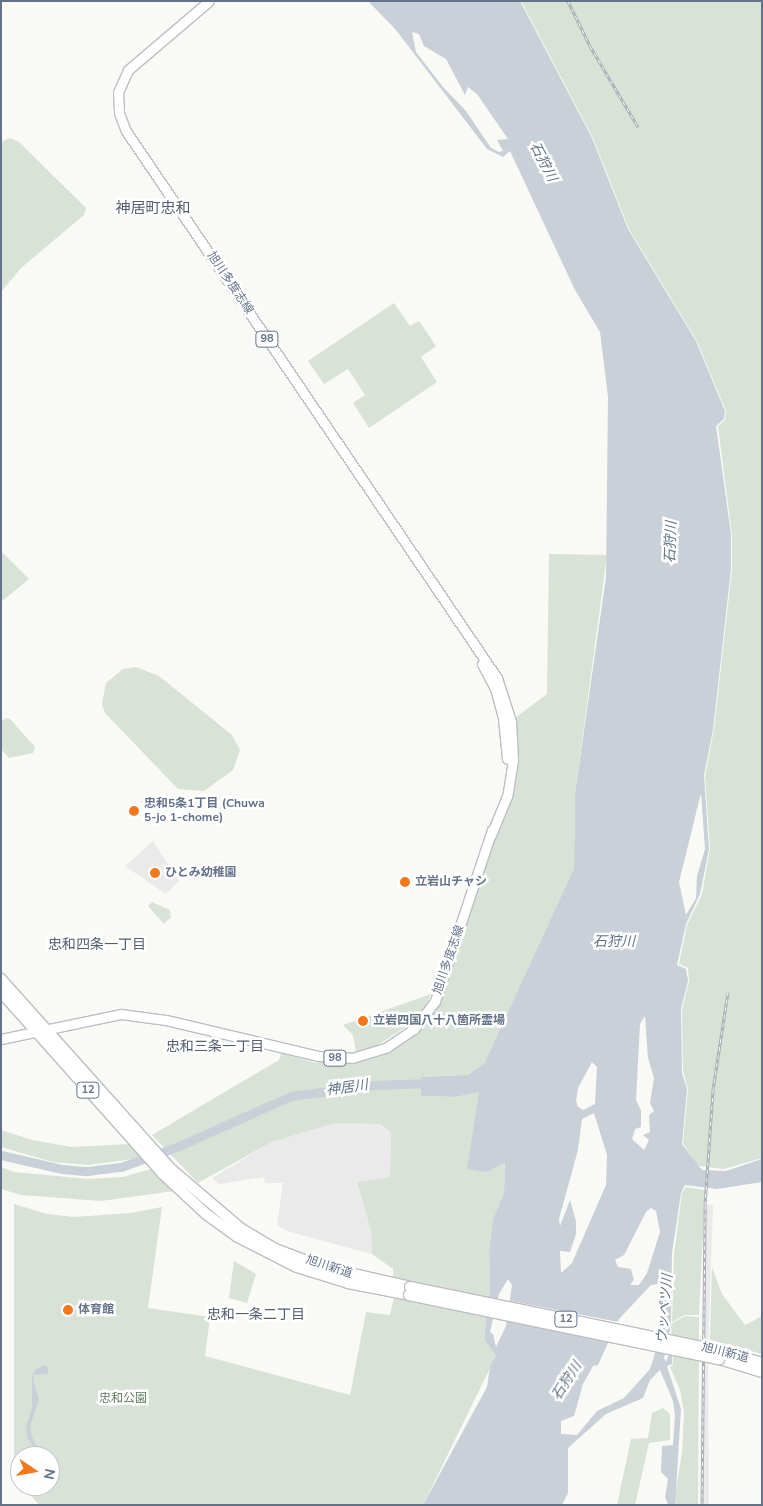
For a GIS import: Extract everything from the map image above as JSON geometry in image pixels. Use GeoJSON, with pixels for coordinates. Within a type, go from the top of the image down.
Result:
{"type":"FeatureCollection","features":[{"type":"Feature","properties":{"kind":"highway","name":"旭川新道"},"geometry":{"type":"LineString","coordinates":[[1,979],[40,1030]]}},
{"type":"Feature","properties":{"kind":"highway","name":"旭川新道"},"geometry":{"type":"LineString","coordinates":[[1,992],[40,1030],[206,1214],[271,1255],[322,1276],[410,1291],[762,1363]]}},
{"type":"Feature","properties":{"kind":"highway","name":"旭川新道"},"geometry":{"type":"LineString","coordinates":[[720,1355],[762,1372]]}},
{"type":"Feature","properties":{"kind":"main road","name":"旭川多度志線"},"geometry":{"type":"LineString","coordinates":[[1,1038],[121,1014],[166,1020],[327,1057],[352,1058],[387,1047],[414,1029],[435,1001],[509,787],[513,744],[502,689],[126,131],[118,102],[122,81],[139,58],[210,1]]}},
{"type":"Feature","properties":{"kind":"shaded area","name":"ひとみ幼稚園"},"geometry":{"type":"Polygon","coordinates":[[[153,841],[179,881],[166,894],[125,866],[153,841]]]}},
{"type":"Feature","properties":{"kind":"shaded area"},"geometry":{"type":"Polygon","coordinates":[[[335,1123],[380,1124],[391,1132],[390,1177],[357,1182],[371,1231],[372,1254],[290,1232],[277,1225],[283,1183],[265,1183],[264,1177],[219,1184],[212,1178],[272,1142],[335,1123]]]}},
{"type":"Feature","properties":{"kind":"shaded area"},"geometry":{"type":"Polygon","coordinates":[[[704,1204],[713,1205],[708,1353],[709,1505],[701,1505],[704,1204]]]}},
{"type":"Feature","properties":{"kind":"green space"},"geometry":{"type":"Polygon","coordinates":[[[521,1],[762,1],[762,1158],[724,1169],[698,1166],[683,1143],[688,1089],[683,1071],[682,1010],[689,981],[688,968],[679,964],[687,925],[702,894],[710,849],[705,776],[714,729],[732,569],[732,535],[718,426],[725,420],[726,411],[697,341],[629,229],[593,138],[521,1]]]}},
{"type":"Feature","properties":{"kind":"green space"},"geometry":{"type":"Polygon","coordinates":[[[10,138],[19,142],[86,208],[84,215],[21,268],[1,292],[1,142],[10,138]]]}},
{"type":"Feature","properties":{"kind":"green space"},"geometry":{"type":"Polygon","coordinates":[[[394,303],[410,326],[419,321],[436,346],[421,357],[437,382],[369,428],[353,403],[365,395],[348,369],[324,384],[308,361],[394,303]]]}},
{"type":"Feature","properties":{"kind":"green space"},"geometry":{"type":"Polygon","coordinates":[[[1,551],[29,579],[1,602],[1,551]]]}},
{"type":"Feature","properties":{"kind":"green space","name":"忠和公園"},"geometry":{"type":"Polygon","coordinates":[[[549,554],[607,555],[575,794],[574,868],[484,1064],[467,1075],[421,1077],[421,1096],[456,1097],[479,1092],[487,1172],[505,1161],[504,1193],[493,1219],[489,1252],[490,1289],[484,1339],[496,1356],[423,1505],[39,1505],[31,1496],[60,1496],[60,1446],[14,1446],[14,1204],[47,1214],[74,1217],[131,1213],[162,1207],[148,1308],[210,1317],[205,1356],[350,1395],[366,1312],[390,1315],[394,1298],[393,1269],[372,1254],[371,1231],[357,1182],[390,1177],[391,1132],[380,1124],[335,1123],[272,1142],[198,1183],[152,1135],[279,1060],[281,1053],[316,1063],[403,1038],[435,1001],[507,796],[511,721],[547,694],[549,554]]]}},
{"type":"Feature","properties":{"kind":"green space"},"geometry":{"type":"Polygon","coordinates":[[[136,667],[159,676],[232,735],[240,750],[233,770],[204,791],[178,789],[105,713],[102,704],[106,683],[123,669],[136,667]]]}},
{"type":"Feature","properties":{"kind":"green space"},"geometry":{"type":"Polygon","coordinates":[[[6,718],[10,719],[35,747],[33,753],[9,758],[1,749],[1,722],[6,718]]]}},
{"type":"Feature","properties":{"kind":"green space"},"geometry":{"type":"Polygon","coordinates":[[[152,902],[170,910],[171,917],[164,924],[148,906],[152,902]]]}},
{"type":"Feature","properties":{"kind":"green space"},"geometry":{"type":"Polygon","coordinates":[[[431,994],[425,1008],[409,1025],[373,1048],[356,1053],[353,1035],[343,1025],[431,994]]]}},
{"type":"Feature","properties":{"kind":"green space"},"geometry":{"type":"Polygon","coordinates":[[[1,1130],[32,1140],[72,1147],[130,1144],[142,1158],[88,1165],[53,1162],[1,1147],[1,1130]]]}},
{"type":"Feature","properties":{"kind":"green space"},"geometry":{"type":"Polygon","coordinates":[[[1,1167],[14,1172],[88,1179],[123,1177],[151,1169],[174,1191],[101,1201],[21,1195],[1,1189],[1,1167]]]}},
{"type":"Feature","properties":{"kind":"green space"},"geometry":{"type":"Polygon","coordinates":[[[686,1187],[705,1190],[699,1315],[684,1315],[672,1322],[674,1254],[682,1193],[686,1187]]]}},
{"type":"Feature","properties":{"kind":"green space"},"geometry":{"type":"Polygon","coordinates":[[[234,1261],[256,1274],[247,1303],[229,1298],[234,1261]]]}},
{"type":"Feature","properties":{"kind":"green space"},"geometry":{"type":"Polygon","coordinates":[[[712,1267],[722,1294],[745,1325],[762,1316],[762,1354],[710,1340],[712,1267]]]}},
{"type":"Feature","properties":{"kind":"green space"},"geometry":{"type":"Polygon","coordinates":[[[685,1316],[699,1317],[698,1505],[676,1505],[674,1499],[682,1453],[684,1413],[680,1390],[670,1367],[673,1364],[671,1324],[685,1316]]]}},
{"type":"Feature","properties":{"kind":"green space"},"geometry":{"type":"Polygon","coordinates":[[[663,1408],[670,1414],[670,1440],[649,1443],[635,1505],[617,1505],[631,1439],[648,1438],[652,1413],[663,1408]]]}},
{"type":"Feature","properties":{"kind":"water","name":"石狩川"},"geometry":{"type":"Polygon","coordinates":[[[368,1],[520,1],[592,138],[628,229],[696,341],[725,411],[724,419],[716,426],[731,534],[731,569],[713,730],[704,775],[709,849],[700,894],[686,924],[677,965],[686,969],[688,981],[681,1009],[682,1073],[687,1089],[682,1144],[702,1170],[726,1171],[762,1159],[762,1182],[717,1189],[685,1185],[681,1193],[672,1253],[671,1324],[664,1358],[666,1362],[669,1354],[672,1356],[672,1364],[667,1366],[681,1409],[675,1505],[668,1505],[665,1497],[668,1479],[661,1472],[662,1446],[673,1445],[675,1416],[673,1401],[660,1370],[650,1380],[643,1398],[606,1414],[568,1448],[568,1493],[562,1505],[423,1505],[487,1387],[490,1366],[496,1356],[484,1339],[490,1289],[489,1252],[493,1219],[504,1193],[505,1162],[487,1172],[467,1169],[479,1092],[456,1097],[421,1096],[421,1077],[467,1075],[484,1064],[574,868],[575,794],[606,577],[608,397],[600,332],[575,290],[510,151],[503,157],[487,149],[396,30],[368,1]],[[412,32],[416,52],[443,87],[466,111],[491,148],[499,152],[503,151],[497,140],[508,139],[477,94],[468,87],[465,95],[446,59],[424,46],[419,34],[412,32]],[[701,793],[679,882],[686,915],[696,898],[697,876],[705,849],[701,793]],[[645,1016],[640,1024],[636,1100],[641,1110],[641,1127],[635,1129],[632,1139],[644,1150],[649,1140],[643,1135],[650,1132],[649,1115],[654,1111],[650,1103],[654,1078],[648,1058],[645,1016]],[[592,1062],[578,1088],[576,1101],[578,1107],[583,1110],[595,1104],[597,1067],[592,1062]],[[594,1113],[582,1119],[578,1150],[559,1219],[560,1226],[570,1200],[576,1221],[576,1234],[570,1252],[560,1251],[561,1273],[572,1263],[606,1185],[607,1155],[594,1113]],[[651,1208],[646,1212],[624,1255],[615,1260],[618,1267],[631,1269],[634,1280],[630,1285],[639,1285],[647,1273],[660,1232],[656,1211],[651,1208]],[[508,1279],[499,1294],[490,1332],[493,1334],[496,1347],[506,1326],[512,1285],[508,1279]],[[660,1284],[651,1285],[619,1319],[598,1365],[593,1366],[583,1384],[574,1416],[561,1421],[561,1434],[577,1435],[597,1411],[624,1398],[650,1369],[666,1318],[659,1307],[660,1284]]]}},
{"type":"Feature","properties":{"kind":"water"},"geometry":{"type":"Polygon","coordinates":[[[44,1365],[48,1367],[48,1374],[34,1375],[33,1379],[39,1400],[30,1426],[36,1446],[33,1446],[27,1437],[26,1427],[32,1408],[32,1376],[36,1369],[44,1365]]]}},
{"type":"Feature","properties":{"kind":"pier"},"geometry":{"type":"Polygon","coordinates":[[[506,1300],[620,1322],[616,1343],[502,1321],[506,1300]]]}},
{"type":"Feature","properties":{"kind":"waterway","name":"神居川"},"geometry":{"type":"LineString","coordinates":[[1,1155],[62,1169],[87,1171],[121,1167],[179,1146],[291,1096],[374,1085],[432,1083]]}},
{"type":"Feature","properties":{"kind":"railway"},"geometry":{"type":"LineString","coordinates":[[568,1],[590,46],[638,127]]}},
{"type":"Feature","properties":{"kind":"railway"},"geometry":{"type":"LineString","coordinates":[[702,1505],[705,1205],[713,1090],[728,992]]}},
{"type":"Feature","properties":{"kind":"place","name":"忠和5条1丁目 (Chuwa 5-jo 1-chome)"},"geometry":{"type":"Point","coordinates":[134,811]}},
{"type":"Feature","properties":{"kind":"place","name":"ひとみ幼稚園"},"geometry":{"type":"Point","coordinates":[155,873]}},
{"type":"Feature","properties":{"kind":"place","name":"立岩山チャシ"},"geometry":{"type":"Point","coordinates":[405,882]}},
{"type":"Feature","properties":{"kind":"place","name":"立岩四国八十八箇所霊場"},"geometry":{"type":"Point","coordinates":[363,1021]}},
{"type":"Feature","properties":{"kind":"place","name":"体育館"},"geometry":{"type":"Point","coordinates":[68,1310]}},
{"type":"Feature","properties":{"kind":"district","name":"神居町忠和"},"geometry":{"type":"Point","coordinates":[153,209]}},
{"type":"Feature","properties":{"kind":"district","name":"忠和四条一丁目"},"geometry":{"type":"Point","coordinates":[97,945]}},
{"type":"Feature","properties":{"kind":"district","name":"忠和三条一丁目"},"geometry":{"type":"Point","coordinates":[215,1047]}},
{"type":"Feature","properties":{"kind":"district","name":"忠和一条二丁目"},"geometry":{"type":"Point","coordinates":[256,1315]}},
{"type":"Feature","properties":{"kind":"water label","name":"ウッペツ川"},"geometry":{"type":"Point","coordinates":[665,1309]}}]}
